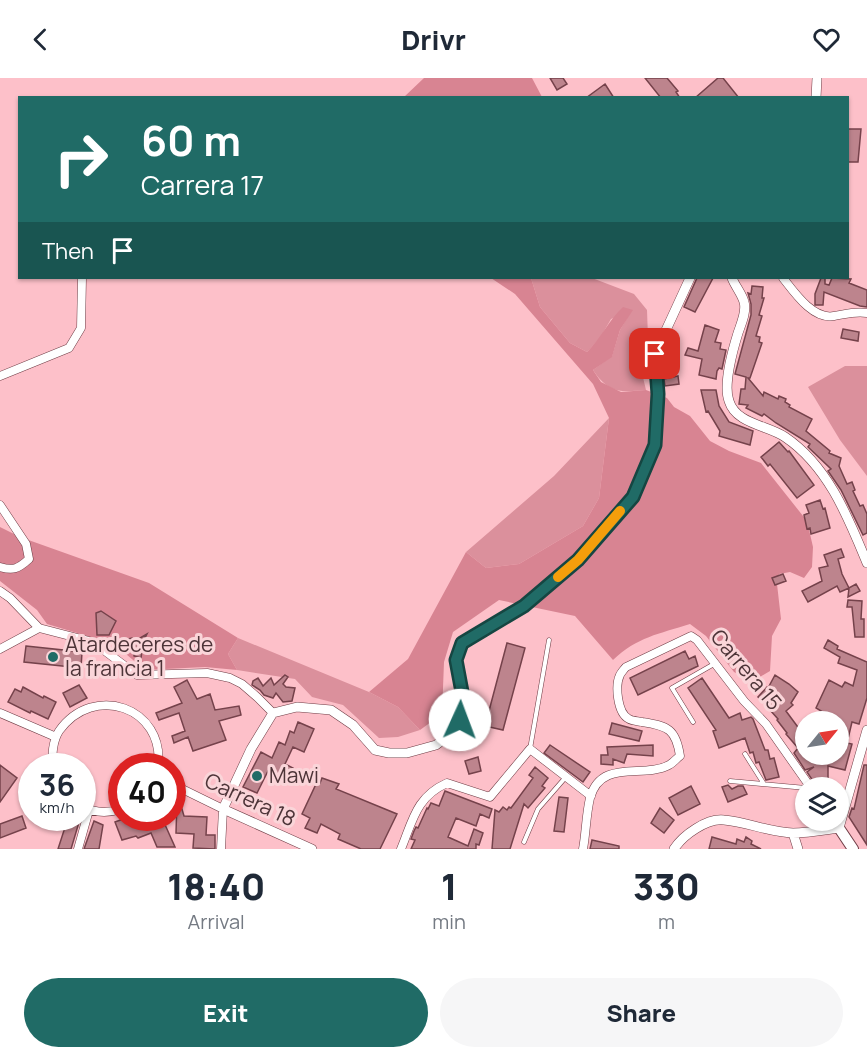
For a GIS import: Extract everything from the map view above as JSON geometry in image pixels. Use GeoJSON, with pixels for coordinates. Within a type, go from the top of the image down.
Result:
{"type":"FeatureCollection","features":[{"type":"Feature","properties":{"kind":"main road"},"geometry":{"type":"LineString","coordinates":[[841,831],[853,849]]}},
{"type":"Feature","properties":{"kind":"street"},"geometry":{"type":"LineString","coordinates":[[816,96],[817,78]]}},
{"type":"Feature","properties":{"kind":"street"},"geometry":{"type":"LineString","coordinates":[[0,376],[69,348],[81,328],[82,279]]}},
{"type":"Feature","properties":{"kind":"street"},"geometry":{"type":"LineString","coordinates":[[221,849],[223,809],[251,748],[273,713],[297,708],[331,710],[353,725],[375,750],[389,753],[407,753],[436,745],[456,730],[460,720],[462,692],[456,660],[462,643],[524,606],[578,560],[633,497],[655,445],[658,394],[655,354],[690,279]]}},
{"type":"Feature","properties":{"kind":"street"},"geometry":{"type":"LineString","coordinates":[[733,279],[745,302],[745,311],[733,348],[728,387],[729,401],[738,416],[784,436],[813,462],[832,489],[850,522],[867,563]]}},
{"type":"Feature","properties":{"kind":"street"},"geometry":{"type":"LineString","coordinates":[[784,279],[794,293],[819,314],[831,317],[856,311],[867,313]]}},
{"type":"Feature","properties":{"kind":"street"},"geometry":{"type":"LineString","coordinates":[[0,505],[26,544],[29,560],[11,570],[0,567]]}},
{"type":"Feature","properties":{"kind":"street"},"geometry":{"type":"LineString","coordinates":[[0,591],[10,598],[39,628],[93,642],[137,675],[207,673],[230,678],[242,684],[273,713]]}},
{"type":"Feature","properties":{"kind":"street"},"geometry":{"type":"LineString","coordinates":[[0,649],[39,628]]}},
{"type":"Feature","properties":{"kind":"street","name":"Carrera 15"},"geometry":{"type":"LineString","coordinates":[[591,796],[600,780],[608,775],[669,765],[680,756],[678,742],[670,730],[662,726],[630,720],[624,714],[617,685],[620,674],[626,668],[691,636],[697,640],[744,701],[766,724],[803,777]]}},
{"type":"Feature","properties":{"kind":"street"},"geometry":{"type":"LineString","coordinates":[[52,753],[56,737],[68,718],[85,708],[108,704],[132,712],[151,729],[158,753]]}},
{"type":"Feature","properties":{"kind":"street"},"geometry":{"type":"LineString","coordinates":[[0,713],[56,737]]}},
{"type":"Feature","properties":{"kind":"street"},"geometry":{"type":"LineString","coordinates":[[849,785],[867,730]]}},
{"type":"Feature","properties":{"kind":"street"},"geometry":{"type":"LineString","coordinates":[[401,849],[420,805],[432,790],[447,783],[490,797],[530,749],[591,796],[583,849]]}},
{"type":"Feature","properties":{"kind":"street","name":"Carrera 18"},"geometry":{"type":"LineString","coordinates":[[186,791],[312,849]]}},
{"type":"Feature","properties":{"kind":"street"},"geometry":{"type":"LineString","coordinates":[[675,849],[680,840],[696,828],[722,819],[758,828],[793,833],[803,831]]}},
{"type":"Feature","properties":{"kind":"street"},"geometry":{"type":"LineString","coordinates":[[78,849],[82,831]]}},
{"type":"Feature","properties":{"kind":"street"},"geometry":{"type":"LineString","coordinates":[[793,833],[798,849]]}},
{"type":"Feature","properties":{"kind":"lane"},"geometry":{"type":"LineString","coordinates":[[530,749],[549,640]]}},
{"type":"Feature","properties":{"kind":"lane"},"geometry":{"type":"LineString","coordinates":[[693,722],[672,688],[714,664]]}},
{"type":"Feature","properties":{"kind":"lane"},"geometry":{"type":"LineString","coordinates":[[745,754],[765,784]]}},
{"type":"Feature","properties":{"kind":"lane"},"geometry":{"type":"LineString","coordinates":[[524,842],[538,809],[565,778]]}},
{"type":"Feature","properties":{"kind":"lane"},"geometry":{"type":"LineString","coordinates":[[730,781],[795,787]]}},
{"type":"Feature","properties":{"kind":"shaded area"},"geometry":{"type":"Polygon","coordinates":[[[424,78],[532,78],[541,96],[405,96],[424,78]]]}},
{"type":"Feature","properties":{"kind":"shaded area"},"geometry":{"type":"Polygon","coordinates":[[[492,279],[531,279],[540,307],[570,343],[587,352],[623,307],[633,310],[620,330],[612,357],[593,370],[601,382],[621,392],[646,390],[667,398],[674,407],[690,416],[710,441],[761,463],[807,521],[813,547],[812,567],[804,578],[790,572],[779,574],[777,584],[781,619],[772,636],[770,671],[753,681],[734,672],[706,636],[690,624],[640,641],[613,660],[575,616],[499,600],[453,632],[444,662],[442,714],[420,730],[398,707],[369,692],[408,659],[466,552],[486,568],[519,564],[583,526],[599,498],[609,418],[593,384],[515,294],[492,279]]]}},
{"type":"Feature","properties":{"kind":"shaded area"},"geometry":{"type":"Polygon","coordinates":[[[531,279],[595,279],[634,294],[647,310],[648,338],[641,369],[646,390],[616,390],[605,384],[593,370],[612,356],[620,330],[632,310],[611,319],[600,338],[587,352],[570,343],[540,307],[531,279]]]}},
{"type":"Feature","properties":{"kind":"shaded area"},"geometry":{"type":"Polygon","coordinates":[[[845,366],[867,366],[867,476],[840,440],[808,387],[845,366]]]}},
{"type":"Feature","properties":{"kind":"shaded area"},"geometry":{"type":"Polygon","coordinates":[[[609,418],[599,498],[583,526],[519,564],[486,568],[466,552],[554,476],[609,418]]]}},
{"type":"Feature","properties":{"kind":"shaded area"},"geometry":{"type":"Polygon","coordinates":[[[0,527],[20,537],[149,583],[238,638],[228,654],[237,670],[205,667],[145,670],[114,644],[47,624],[37,610],[0,581],[0,527]]]}},
{"type":"Feature","properties":{"kind":"shaded area"},"geometry":{"type":"Polygon","coordinates":[[[238,638],[369,692],[398,707],[420,730],[398,737],[379,738],[343,705],[312,697],[295,679],[237,670],[228,654],[238,638]]]}},
{"type":"Feature","properties":{"kind":"building"},"geometry":{"type":"Polygon","coordinates":[[[550,78],[563,78],[567,84],[557,90],[550,78]]]}},
{"type":"Feature","properties":{"kind":"building"},"geometry":{"type":"Polygon","coordinates":[[[645,78],[667,78],[678,91],[676,92],[679,96],[659,96],[645,78]]]}},
{"type":"Feature","properties":{"kind":"building"},"geometry":{"type":"Polygon","coordinates":[[[718,78],[723,78],[737,96],[697,96],[718,78]]]}},
{"type":"Feature","properties":{"kind":"building"},"geometry":{"type":"Polygon","coordinates":[[[605,84],[613,96],[589,96],[605,84]]]}},
{"type":"Feature","properties":{"kind":"building"},"geometry":{"type":"Polygon","coordinates":[[[849,129],[861,129],[858,162],[849,162],[849,129]]]}},
{"type":"Feature","properties":{"kind":"building"},"geometry":{"type":"Polygon","coordinates":[[[697,279],[712,279],[695,312],[684,307],[697,279]]]}},
{"type":"Feature","properties":{"kind":"building"},"geometry":{"type":"Polygon","coordinates":[[[821,279],[825,279],[825,284],[829,285],[832,279],[851,279],[849,283],[867,290],[867,307],[824,292],[823,305],[815,305],[815,294],[821,279]]]}},
{"type":"Feature","properties":{"kind":"building"},"geometry":{"type":"Polygon","coordinates":[[[752,286],[763,287],[762,298],[764,298],[756,336],[760,337],[759,342],[762,343],[750,378],[748,378],[763,396],[764,392],[778,399],[779,396],[786,399],[785,402],[790,405],[789,407],[812,419],[806,431],[830,451],[829,453],[841,458],[839,466],[847,484],[852,482],[855,490],[853,491],[860,506],[863,505],[867,514],[867,533],[863,535],[841,490],[828,471],[831,469],[808,447],[810,444],[764,414],[762,416],[746,408],[748,405],[739,404],[741,389],[745,389],[746,377],[735,374],[751,315],[748,293],[751,294],[752,286]]]}},
{"type":"Feature","properties":{"kind":"building"},"geometry":{"type":"Polygon","coordinates":[[[705,325],[719,330],[715,342],[721,343],[720,349],[726,350],[722,369],[719,368],[717,371],[716,379],[699,375],[702,359],[685,355],[688,348],[698,351],[705,325]]]}},
{"type":"Feature","properties":{"kind":"building"},"geometry":{"type":"Polygon","coordinates":[[[843,329],[859,332],[858,341],[841,338],[843,329]]]}},
{"type":"Feature","properties":{"kind":"building"},"geometry":{"type":"Polygon","coordinates":[[[678,376],[679,384],[665,386],[664,379],[678,376]]]}},
{"type":"Feature","properties":{"kind":"building"},"geometry":{"type":"Polygon","coordinates":[[[701,390],[716,390],[719,406],[729,422],[753,431],[750,445],[719,436],[720,431],[708,411],[706,412],[701,390]]]}},
{"type":"Feature","properties":{"kind":"building"},"geometry":{"type":"Polygon","coordinates":[[[779,442],[789,451],[814,485],[797,498],[770,464],[768,466],[761,457],[779,442]]]}},
{"type":"Feature","properties":{"kind":"building"},"geometry":{"type":"Polygon","coordinates":[[[820,500],[823,509],[825,508],[830,528],[811,534],[810,528],[807,529],[804,515],[809,513],[806,505],[820,500]]]}},
{"type":"Feature","properties":{"kind":"building"},"geometry":{"type":"Polygon","coordinates":[[[841,549],[844,557],[838,559],[849,588],[840,592],[837,586],[808,602],[802,591],[822,581],[819,568],[828,566],[824,555],[841,549]]]}},
{"type":"Feature","properties":{"kind":"building"},"geometry":{"type":"Polygon","coordinates":[[[783,574],[786,581],[775,585],[772,578],[783,574]]]}},
{"type":"Feature","properties":{"kind":"building"},"geometry":{"type":"Polygon","coordinates":[[[856,584],[860,591],[848,597],[849,588],[856,584]]]}},
{"type":"Feature","properties":{"kind":"building"},"geometry":{"type":"Polygon","coordinates":[[[848,600],[862,601],[861,619],[864,619],[864,637],[855,637],[852,607],[847,607],[848,600]]]}},
{"type":"Feature","properties":{"kind":"building"},"geometry":{"type":"Polygon","coordinates":[[[101,611],[116,621],[109,635],[97,635],[96,613],[101,611]]]}},
{"type":"Feature","properties":{"kind":"building"},"geometry":{"type":"Polygon","coordinates":[[[147,634],[142,644],[158,650],[142,651],[141,658],[134,656],[134,652],[125,651],[123,640],[132,638],[135,641],[147,634]]]}},
{"type":"Feature","properties":{"kind":"building"},"geometry":{"type":"Polygon","coordinates":[[[828,640],[838,646],[837,649],[867,662],[867,698],[859,724],[852,722],[849,735],[849,711],[821,711],[816,708],[829,680],[842,687],[845,682],[853,686],[857,670],[838,663],[840,657],[824,648],[828,640]]]}},
{"type":"Feature","properties":{"kind":"building"},"geometry":{"type":"Polygon","coordinates":[[[507,643],[525,648],[503,730],[485,726],[507,643]]]}},
{"type":"Feature","properties":{"kind":"building","name":"Atardeceres de la francia 1"},"geometry":{"type":"Polygon","coordinates":[[[26,646],[82,652],[81,668],[24,662],[26,646]]]}},
{"type":"Feature","properties":{"kind":"building"},"geometry":{"type":"Polygon","coordinates":[[[685,651],[689,659],[695,656],[698,666],[638,695],[630,678],[685,651]]]}},
{"type":"Feature","properties":{"kind":"building"},"geometry":{"type":"Polygon","coordinates":[[[285,675],[288,677],[283,684],[286,687],[295,688],[292,701],[283,702],[276,693],[273,698],[264,695],[252,685],[253,681],[258,678],[263,686],[271,678],[274,685],[285,675]]]}},
{"type":"Feature","properties":{"kind":"building"},"geometry":{"type":"Polygon","coordinates":[[[775,675],[798,692],[791,703],[793,705],[786,711],[795,723],[795,744],[771,709],[758,697],[768,688],[775,675]]]}},
{"type":"Feature","properties":{"kind":"building"},"geometry":{"type":"Polygon","coordinates":[[[702,678],[729,718],[740,713],[742,720],[751,717],[753,719],[765,750],[768,750],[770,759],[774,758],[779,777],[766,780],[759,762],[756,763],[753,752],[750,753],[745,738],[719,748],[713,731],[716,730],[688,688],[702,678]]]}},
{"type":"Feature","properties":{"kind":"building"},"geometry":{"type":"Polygon","coordinates":[[[187,680],[197,699],[210,694],[215,710],[239,706],[241,715],[219,721],[226,740],[193,751],[188,737],[174,743],[172,736],[185,731],[179,713],[159,720],[156,713],[182,703],[174,687],[187,680]]]}},
{"type":"Feature","properties":{"kind":"building"},"geometry":{"type":"Polygon","coordinates":[[[79,685],[87,698],[70,707],[63,693],[79,685]]]}},
{"type":"Feature","properties":{"kind":"building"},"geometry":{"type":"Polygon","coordinates":[[[23,687],[56,702],[48,719],[8,702],[15,689],[21,692],[23,687]]]}},
{"type":"Feature","properties":{"kind":"building"},"geometry":{"type":"Polygon","coordinates":[[[298,722],[314,729],[304,752],[293,747],[285,764],[293,768],[287,781],[268,771],[257,793],[243,787],[261,752],[272,758],[279,742],[285,745],[290,731],[294,733],[298,722]]]}},
{"type":"Feature","properties":{"kind":"building"},"geometry":{"type":"Polygon","coordinates":[[[612,723],[642,731],[639,741],[609,734],[612,723]]]}},
{"type":"Feature","properties":{"kind":"building"},"geometry":{"type":"Polygon","coordinates":[[[550,745],[590,772],[583,782],[544,753],[550,745]]]}},
{"type":"Feature","properties":{"kind":"building"},"geometry":{"type":"Polygon","coordinates":[[[653,745],[653,756],[627,754],[624,763],[613,759],[613,765],[601,764],[601,755],[608,755],[607,747],[653,745]]]}},
{"type":"Feature","properties":{"kind":"building"},"geometry":{"type":"Polygon","coordinates":[[[478,757],[481,771],[469,774],[465,761],[478,757]]]}},
{"type":"Feature","properties":{"kind":"building"},"geometry":{"type":"Polygon","coordinates":[[[0,765],[17,778],[0,802],[0,765]]]}},
{"type":"Feature","properties":{"kind":"building"},"geometry":{"type":"Polygon","coordinates":[[[802,765],[846,765],[845,770],[828,766],[828,777],[810,777],[807,772],[814,767],[805,770],[802,765]]]}},
{"type":"Feature","properties":{"kind":"building"},"geometry":{"type":"Polygon","coordinates":[[[864,765],[867,765],[867,845],[849,817],[852,808],[854,809],[864,765]]]}},
{"type":"Feature","properties":{"kind":"building"},"geometry":{"type":"Polygon","coordinates":[[[535,767],[548,778],[542,786],[545,788],[528,808],[524,804],[510,849],[492,849],[495,810],[499,812],[503,807],[507,810],[511,808],[533,778],[529,775],[535,767]]]}},
{"type":"Feature","properties":{"kind":"building"},"geometry":{"type":"Polygon","coordinates":[[[322,778],[339,784],[336,789],[397,814],[380,849],[361,849],[338,839],[340,834],[321,824],[317,833],[305,828],[310,818],[302,814],[317,782],[320,783],[322,778]]]}},
{"type":"Feature","properties":{"kind":"building"},"geometry":{"type":"Polygon","coordinates":[[[728,785],[732,789],[743,786],[747,794],[728,802],[722,787],[728,785]]]}},
{"type":"Feature","properties":{"kind":"building"},"geometry":{"type":"Polygon","coordinates":[[[691,786],[700,804],[678,815],[669,798],[691,786]]]}},
{"type":"Feature","properties":{"kind":"building"},"geometry":{"type":"Polygon","coordinates":[[[445,791],[492,809],[489,818],[480,814],[476,826],[456,818],[448,837],[468,846],[474,829],[483,833],[479,845],[476,844],[476,849],[411,849],[415,840],[411,839],[414,831],[416,827],[418,828],[427,808],[431,803],[439,806],[445,791]]]}},
{"type":"Feature","properties":{"kind":"building"},"geometry":{"type":"Polygon","coordinates":[[[559,797],[568,798],[564,832],[554,831],[559,797]]]}},
{"type":"Feature","properties":{"kind":"building"},"geometry":{"type":"Polygon","coordinates":[[[660,808],[674,820],[664,833],[651,823],[660,808]]]}},
{"type":"Feature","properties":{"kind":"building"},"geometry":{"type":"Polygon","coordinates":[[[186,816],[207,817],[206,835],[215,835],[215,849],[193,848],[194,834],[176,833],[176,831],[186,831],[186,816]]]}},
{"type":"Feature","properties":{"kind":"building"},"geometry":{"type":"Polygon","coordinates":[[[18,817],[18,831],[0,838],[0,824],[18,817]]]}},
{"type":"Feature","properties":{"kind":"building"},"geometry":{"type":"Polygon","coordinates":[[[96,822],[103,825],[99,849],[84,849],[90,831],[96,831],[96,822]]]}},
{"type":"Feature","properties":{"kind":"building"},"geometry":{"type":"Polygon","coordinates":[[[64,831],[76,831],[71,849],[58,849],[64,831]]]}},
{"type":"Feature","properties":{"kind":"building"},"geometry":{"type":"Polygon","coordinates":[[[118,831],[168,831],[175,847],[157,847],[151,833],[138,838],[136,836],[122,840],[118,831]]]}},
{"type":"Feature","properties":{"kind":"building"},"geometry":{"type":"Polygon","coordinates":[[[712,837],[736,844],[737,839],[744,842],[746,837],[752,841],[751,844],[761,849],[709,849],[712,837]]]}},
{"type":"Feature","properties":{"kind":"building"},"geometry":{"type":"Polygon","coordinates":[[[592,840],[619,846],[619,849],[590,849],[592,840]]]}},
{"type":"Feature","properties":{"kind":"slow traffic"},"geometry":{"type":"LineString","coordinates":[[558,577],[578,560],[620,511]]}},
{"type":"Feature","properties":{"kind":"place","name":"Atardeceres de la francia 1"},"geometry":{"type":"Point","coordinates":[53,657]}},
{"type":"Feature","properties":{"kind":"place","name":"Mawi"},"geometry":{"type":"Point","coordinates":[257,776]}},
{"type":"Feature","properties":{"kind":"route"},"geometry":{"type":"LineString","coordinates":[[460,720],[462,692],[456,660],[462,643],[524,606],[578,560],[633,497],[655,445],[658,394],[655,354]]}}]}
